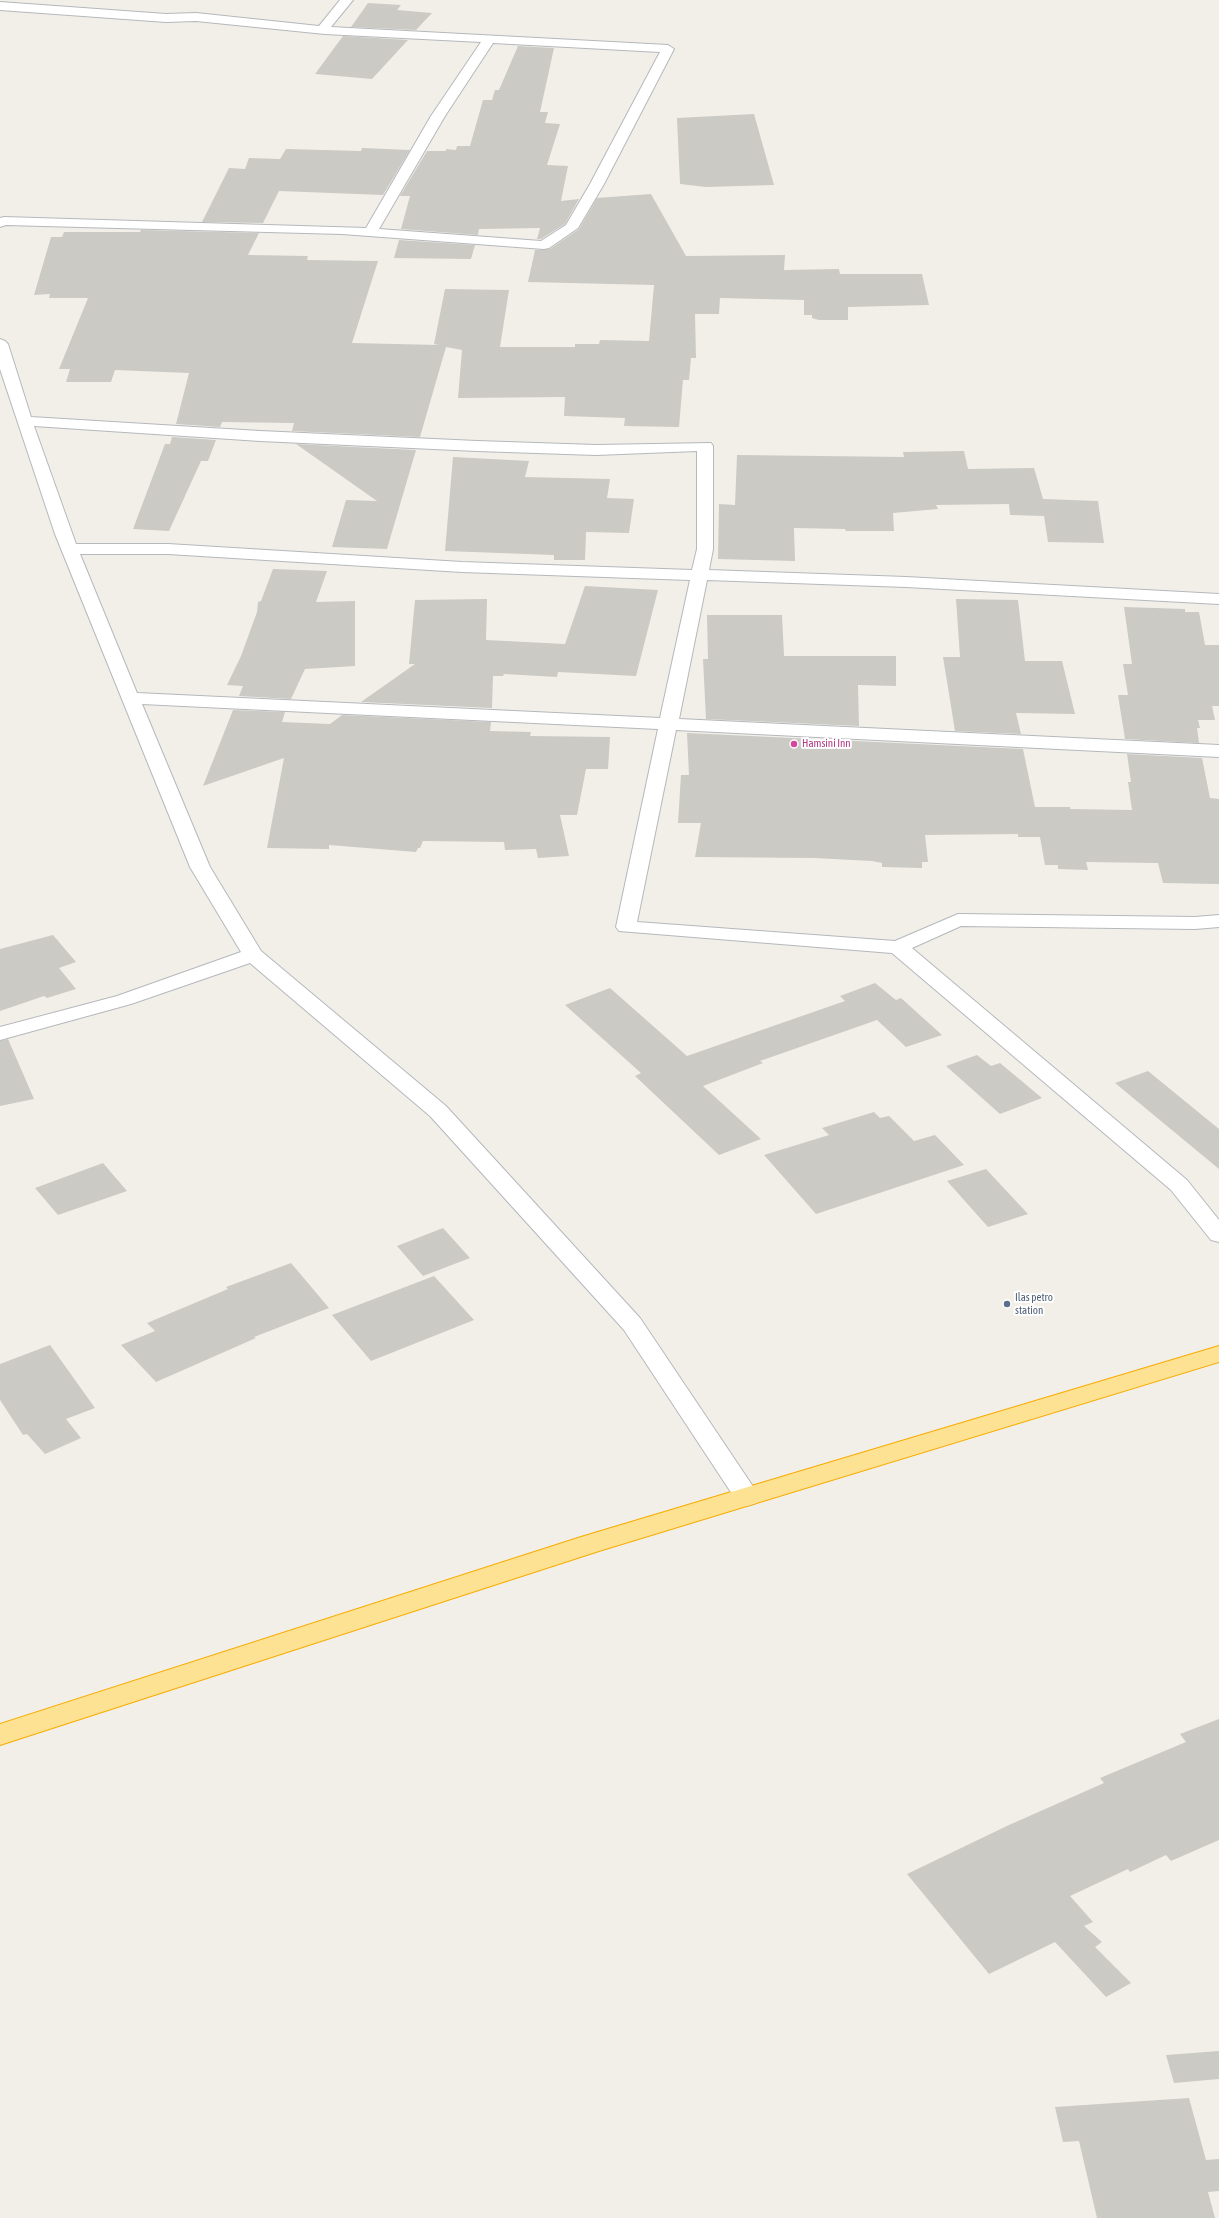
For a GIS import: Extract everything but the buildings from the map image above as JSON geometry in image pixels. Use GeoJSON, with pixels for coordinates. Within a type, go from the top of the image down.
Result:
{"type":"FeatureCollection","features":[{"type":"Feature","properties":{"kind":"highway"},"geometry":{"type":"LineString","coordinates":[[0,1735],[583,1547],[1219,1354]]}},
{"type":"Feature","properties":{"kind":"street"},"geometry":{"type":"LineString","coordinates":[[325,30],[325,24],[347,0]]}},
{"type":"Feature","properties":{"kind":"street"},"geometry":{"type":"LineString","coordinates":[[0,6],[166,18],[196,17],[325,30],[668,49],[597,184],[571,228],[544,245],[370,232],[109,223],[4,221],[0,223]]}},
{"type":"Feature","properties":{"kind":"street"},"geometry":{"type":"LineString","coordinates":[[370,232],[438,116],[489,39]]}},
{"type":"Feature","properties":{"kind":"street"},"geometry":{"type":"LineString","coordinates":[[0,344],[24,420],[70,549],[130,698],[200,867],[253,955],[444,1116],[632,1324],[748,1497]]}},
{"type":"Feature","properties":{"kind":"street"},"geometry":{"type":"LineString","coordinates":[[24,420],[260,436],[476,446],[596,450],[705,446],[705,549],[626,927],[898,946],[958,920],[1195,923],[1219,921]]}},
{"type":"Feature","properties":{"kind":"street"},"geometry":{"type":"LineString","coordinates":[[70,549],[168,549],[462,567],[906,582],[1219,599]]}},
{"type":"Feature","properties":{"kind":"street"},"geometry":{"type":"LineString","coordinates":[[130,698],[1219,751]]}},
{"type":"Feature","properties":{"kind":"street"},"geometry":{"type":"LineString","coordinates":[[898,946],[1179,1185],[1219,1235]]}},
{"type":"Feature","properties":{"kind":"street"},"geometry":{"type":"LineString","coordinates":[[0,1034],[124,1000],[253,955]]}},
{"type":"Feature","properties":{"kind":"place","name":"Hamsini Inn"},"geometry":{"type":"Point","coordinates":[794,744]}},
{"type":"Feature","properties":{"kind":"place","name":"Ilas petro station"},"geometry":{"type":"Point","coordinates":[1007,1304]}}]}
